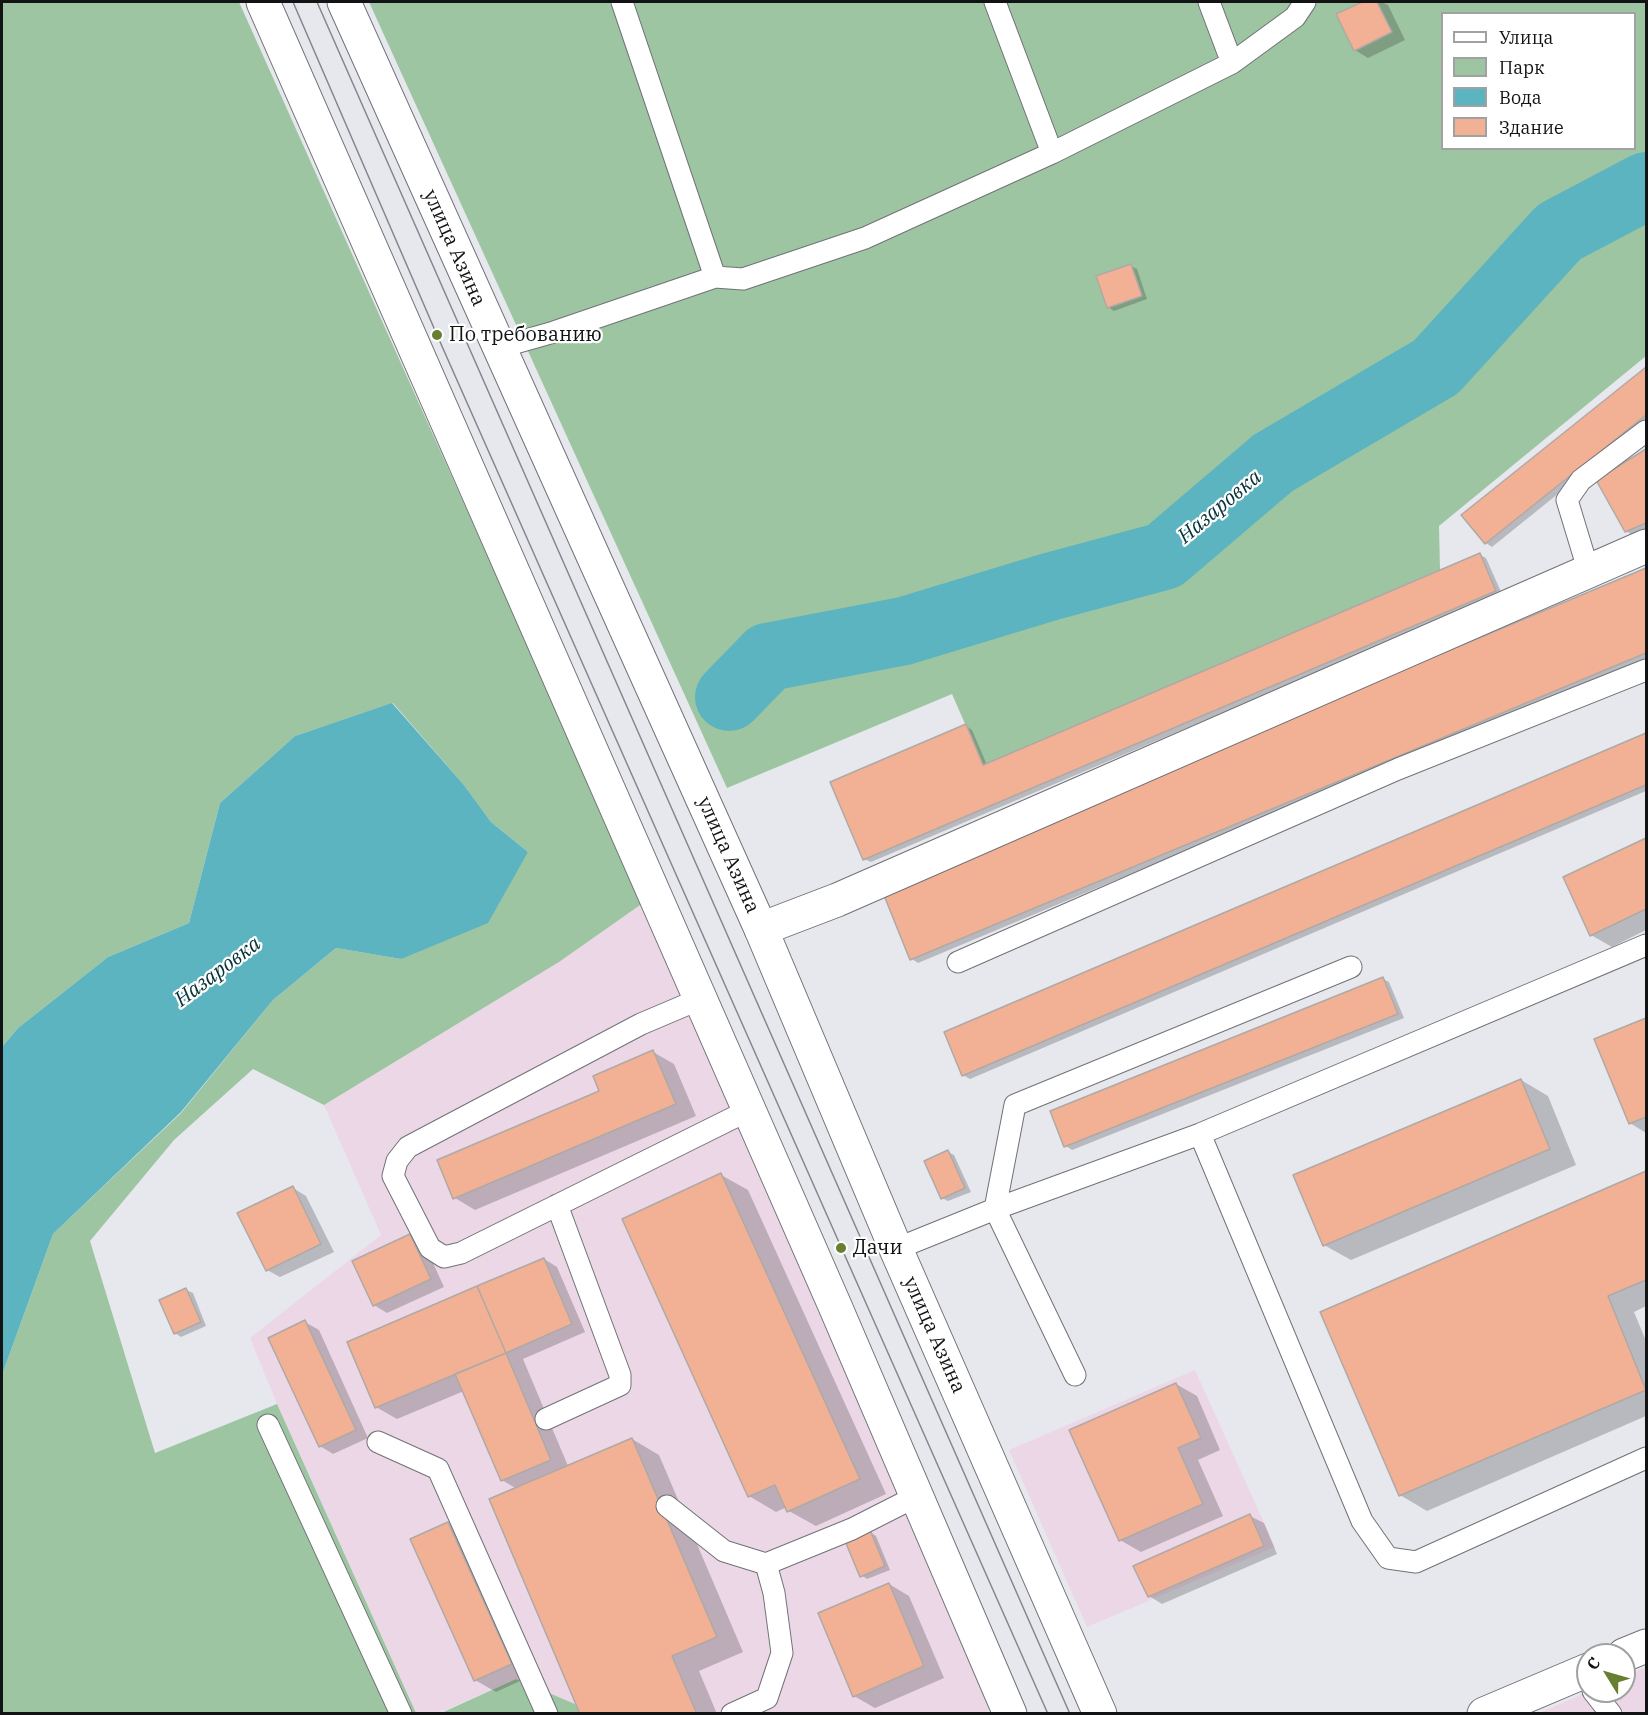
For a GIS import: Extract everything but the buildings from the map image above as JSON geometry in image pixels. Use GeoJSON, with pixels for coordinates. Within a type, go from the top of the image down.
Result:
{"type":"FeatureCollection","features":[{"type":"Feature","properties":{"kind":"street"},"geometry":{"type":"LineString","coordinates":[[262,2],[749,1110],[1010,1713]]}},
{"type":"Feature","properties":{"kind":"street","name":"улица Азина"},"geometry":{"type":"LineString","coordinates":[[344,2],[761,929],[896,1249],[1100,1713]]}},
{"type":"Feature","properties":{"kind":"street"},"geometry":{"type":"LineString","coordinates":[[761,929],[837,900],[1588,569],[1647,546]]}},
{"type":"Feature","properties":{"kind":"street"},"geometry":{"type":"LineString","coordinates":[[1484,1713],[1576,1684]]}},
{"type":"Feature","properties":{"kind":"lane"},"geometry":{"type":"LineString","coordinates":[[622,2],[716,277]]}},
{"type":"Feature","properties":{"kind":"lane"},"geometry":{"type":"LineString","coordinates":[[995,2],[1052,153]]}},
{"type":"Feature","properties":{"kind":"lane"},"geometry":{"type":"LineString","coordinates":[[1209,2],[1232,63]]}},
{"type":"Feature","properties":{"kind":"lane"},"geometry":{"type":"LineString","coordinates":[[498,348],[554,332],[716,277],[743,279],[865,238],[1052,153],[1232,63],[1295,16],[1305,2]]}},
{"type":"Feature","properties":{"kind":"lane"},"geometry":{"type":"LineString","coordinates":[[1588,569],[1567,501],[1581,480],[1647,431]]}},
{"type":"Feature","properties":{"kind":"lane"},"geometry":{"type":"LineString","coordinates":[[958,962],[1398,769],[1647,670]]}},
{"type":"Feature","properties":{"kind":"lane"},"geometry":{"type":"LineString","coordinates":[[896,1249],[995,1209],[1200,1134],[1647,945]]}},
{"type":"Feature","properties":{"kind":"lane"},"geometry":{"type":"LineString","coordinates":[[1075,1375],[995,1209],[1015,1105],[1351,967]]}},
{"type":"Feature","properties":{"kind":"lane"},"geometry":{"type":"LineString","coordinates":[[700,999],[641,1024],[408,1147],[397,1161],[393,1176],[429,1248],[444,1257],[461,1253],[749,1110]]}},
{"type":"Feature","properties":{"kind":"lane"},"geometry":{"type":"LineString","coordinates":[[1200,1134],[1362,1521],[1388,1558],[1416,1562],[1647,1458]]}},
{"type":"Feature","properties":{"kind":"lane"},"geometry":{"type":"LineString","coordinates":[[546,1419],[620,1385],[620,1375],[557,1205]]}},
{"type":"Feature","properties":{"kind":"lane"},"geometry":{"type":"LineString","coordinates":[[268,1425],[401,1713]]}},
{"type":"Feature","properties":{"kind":"lane"},"geometry":{"type":"LineString","coordinates":[[378,1442],[438,1468],[547,1713]]}},
{"type":"Feature","properties":{"kind":"lane"},"geometry":{"type":"LineString","coordinates":[[667,1506],[724,1551],[766,1564],[852,1529],[916,1496]]}},
{"type":"Feature","properties":{"kind":"lane"},"geometry":{"type":"LineString","coordinates":[[732,1713],[767,1698],[782,1653],[774,1593],[766,1564]]}},
{"type":"Feature","properties":{"kind":"shaded area"},"geometry":{"type":"Polygon","coordinates":[[[643,903],[989,1708],[986,1714],[580,1713],[575,1704],[516,1679],[439,1713],[416,1713],[277,1404],[250,1338],[381,1235],[324,1105],[559,962],[643,903]]]}},
{"type":"Feature","properties":{"kind":"shaded area"},"geometry":{"type":"Polygon","coordinates":[[[1195,1370],[1275,1547],[1087,1627],[1009,1450],[1195,1370]]]}},
{"type":"Feature","properties":{"kind":"shaded area"},"geometry":{"type":"Polygon","coordinates":[[[1646,1667],[1646,1713],[1537,1714],[1576,1697],[1576,1703],[1636,1703],[1636,1672],[1646,1667]]]}},
{"type":"Feature","properties":{"kind":"green space"},"geometry":{"type":"Polygon","coordinates":[[[2,2],[239,2],[643,903],[559,962],[324,1105],[253,1069],[174,1140],[90,1241],[155,1453],[277,1404],[416,1713],[2,1713],[2,1375],[53,1234],[181,1113],[273,1000],[336,948],[401,959],[528,852],[491,822],[464,785],[393,703],[295,736],[220,803],[189,923],[108,957],[18,1028],[2,1047],[2,2]]]}},
{"type":"Feature","properties":{"kind":"green space"},"geometry":{"type":"Polygon","coordinates":[[[369,2],[1646,2],[1646,356],[1439,526],[1440,570],[983,765],[952,694],[727,788],[369,2]]]}},
{"type":"Feature","properties":{"kind":"green space"},"geometry":{"type":"Polygon","coordinates":[[[516,1679],[575,1704],[580,1713],[439,1714],[516,1679]]]}},
{"type":"Feature","properties":{"kind":"water"},"geometry":{"type":"Polygon","coordinates":[[[392,703],[464,785],[491,822],[528,852],[488,923],[401,959],[336,948],[273,1000],[181,1112],[53,1234],[2,1375],[2,1047],[18,1028],[108,957],[189,923],[220,803],[295,736],[392,703]]]}},
{"type":"Feature","properties":{"kind":"waterway","name":"Назаровка"},"geometry":{"type":"LineString","coordinates":[[729,697],[768,657],[904,631],[1049,587],[1164,556],[1273,463],[1436,367],[1559,232],[1646,186]]}},
{"type":"Feature","properties":{"kind":"tram line"},"geometry":{"type":"LineString","coordinates":[[293,2],[437,335],[1048,1714]]}},
{"type":"Feature","properties":{"kind":"tram line"},"geometry":{"type":"LineString","coordinates":[[317,2],[1070,1714]]}},
{"type":"Feature","properties":{"kind":"place","name":"По требованию"},"geometry":{"type":"Point","coordinates":[437,335]}},
{"type":"Feature","properties":{"kind":"place","name":"Дачи"},"geometry":{"type":"Point","coordinates":[841,1248]}}]}
